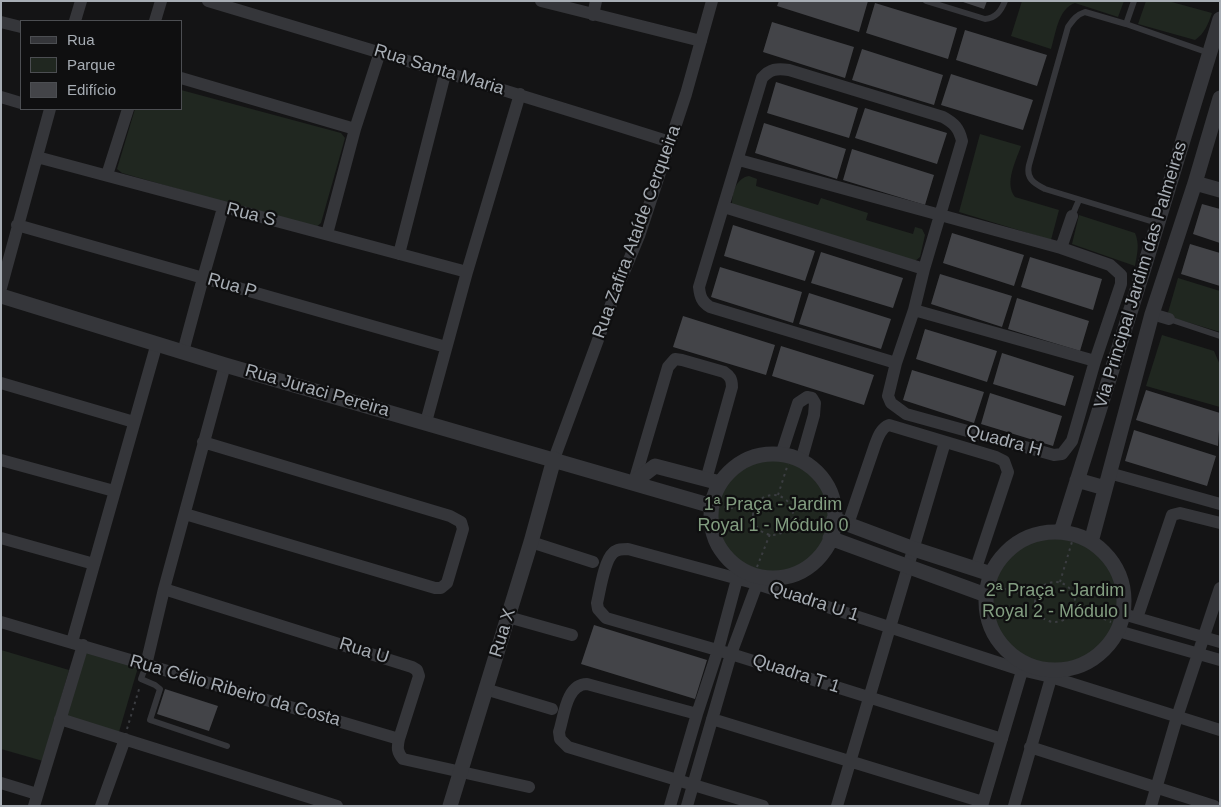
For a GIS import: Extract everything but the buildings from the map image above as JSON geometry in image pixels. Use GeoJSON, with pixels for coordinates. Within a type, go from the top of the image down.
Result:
{"type":"FeatureCollection","features":[{"type":"Feature","properties":{"kind":"street"},"geometry":{"type":"LineString","coordinates":[[75,20],[81,1]]}},
{"type":"Feature","properties":{"kind":"street"},"geometry":{"type":"LineString","coordinates":[[155,20],[160,1]]}},
{"type":"Feature","properties":{"kind":"street","name":"Rua Santa Maria"},"geometry":{"type":"LineString","coordinates":[[208,1],[380,52],[445,74],[520,94],[670,142]]}},
{"type":"Feature","properties":{"kind":"street"},"geometry":{"type":"LineString","coordinates":[[541,1],[701,41]]}},
{"type":"Feature","properties":{"kind":"street"},"geometry":{"type":"LineString","coordinates":[[593,15],[596,1]]}},
{"type":"Feature","properties":{"kind":"street","name":"Rua Zafira Ataíde Cerqueira"},"geometry":{"type":"LineString","coordinates":[[554,459],[616,291],[640,236],[712,1]]}},
{"type":"Feature","properties":{"kind":"street","name":"Via Principal Jardim das Palmeiras"},"geometry":{"type":"LineString","coordinates":[[1068,533],[1077,480],[1220,19]]}},
{"type":"Feature","properties":{"kind":"street"},"geometry":{"type":"LineString","coordinates":[[1,22],[20,27]]}},
{"type":"Feature","properties":{"kind":"street"},"geometry":{"type":"LineString","coordinates":[[327,234],[355,129],[380,52]]}},
{"type":"Feature","properties":{"kind":"street"},"geometry":{"type":"LineString","coordinates":[[773,69],[789,70],[934,114],[952,122],[958,127],[962,140],[924,269],[914,310],[896,362],[710,307],[704,303],[700,296],[699,287],[739,160],[762,78],[773,69]]}},
{"type":"Feature","properties":{"kind":"street"},"geometry":{"type":"LineString","coordinates":[[399,254],[445,74]]}},
{"type":"Feature","properties":{"kind":"street"},"geometry":{"type":"LineString","coordinates":[[182,78],[355,129]]}},
{"type":"Feature","properties":{"kind":"street"},"geometry":{"type":"LineString","coordinates":[[426,422],[467,272],[520,94]]}},
{"type":"Feature","properties":{"kind":"street"},"geometry":{"type":"LineString","coordinates":[[1,98],[20,103]]}},
{"type":"Feature","properties":{"kind":"street","name":"Via Principal Jardim das Palmeiras"},"geometry":{"type":"LineString","coordinates":[[1091,542],[1157,296],[1195,183],[1220,98]]}},
{"type":"Feature","properties":{"kind":"street"},"geometry":{"type":"LineString","coordinates":[[1,288],[37,157],[47,110]]}},
{"type":"Feature","properties":{"kind":"street"},"geometry":{"type":"LineString","coordinates":[[107,175],[128,110]]}},
{"type":"Feature","properties":{"kind":"street","name":"Rua S"},"geometry":{"type":"LineString","coordinates":[[37,157],[467,272]]}},
{"type":"Feature","properties":{"kind":"street"},"geometry":{"type":"LineString","coordinates":[[739,160],[1062,248],[1072,216]]}},
{"type":"Feature","properties":{"kind":"street"},"geometry":{"type":"LineString","coordinates":[[1195,183],[1220,190]]}},
{"type":"Feature","properties":{"kind":"street"},"geometry":{"type":"LineString","coordinates":[[724,207],[924,269]]}},
{"type":"Feature","properties":{"kind":"street"},"geometry":{"type":"LineString","coordinates":[[183,352],[223,208]]}},
{"type":"Feature","properties":{"kind":"street","name":"Rua P"},"geometry":{"type":"LineString","coordinates":[[18,225],[446,347]]}},
{"type":"Feature","properties":{"kind":"street","name":"Quadra H"},"geometry":{"type":"LineString","coordinates":[[896,362],[888,396],[891,403],[906,414],[1054,454],[1062,454],[1072,441],[1095,361],[1121,284],[1120,275],[1110,265],[1062,248]]}},
{"type":"Feature","properties":{"kind":"street"},"geometry":{"type":"LineString","coordinates":[[1137,290],[1157,296]]}},
{"type":"Feature","properties":{"kind":"street","name":"Rua Juraci Pereira"},"geometry":{"type":"LineString","coordinates":[[1,296],[225,365],[712,506]]}},
{"type":"Feature","properties":{"kind":"street"},"geometry":{"type":"LineString","coordinates":[[914,310],[1095,361]]}},
{"type":"Feature","properties":{"kind":"street"},"geometry":{"type":"LineString","coordinates":[[1152,314],[1169,319]]}},
{"type":"Feature","properties":{"kind":"street"},"geometry":{"type":"LineString","coordinates":[[1,783],[36,800],[60,719],[78,644],[94,564],[157,343]]}},
{"type":"Feature","properties":{"kind":"street"},"geometry":{"type":"LineString","coordinates":[[634,482],[668,367],[675,359],[682,360],[724,372],[732,380],[713,481],[711,524],[716,541],[739,573],[758,578],[776,578],[803,570],[815,561],[824,550],[836,527],[882,430],[889,425],[1004,461],[1008,472],[976,568]]}},
{"type":"Feature","properties":{"kind":"street"},"geometry":{"type":"LineString","coordinates":[[146,665],[164,589],[225,365]]}},
{"type":"Feature","properties":{"kind":"street"},"geometry":{"type":"LineString","coordinates":[[1,383],[134,422]]}},
{"type":"Feature","properties":{"kind":"street"},"geometry":{"type":"LineString","coordinates":[[185,514],[435,588],[441,588],[447,583],[463,529],[461,522],[450,516],[203,442]]}},
{"type":"Feature","properties":{"kind":"street"},"geometry":{"type":"LineString","coordinates":[[837,806],[945,442]]}},
{"type":"Feature","properties":{"kind":"street"},"geometry":{"type":"LineString","coordinates":[[634,482],[655,466],[713,481],[744,461],[762,455],[790,458],[812,469],[822,479],[833,505],[836,527]]}},
{"type":"Feature","properties":{"kind":"street","name":"Rua X"},"geometry":{"type":"LineString","coordinates":[[450,806],[531,542],[554,459]]}},
{"type":"Feature","properties":{"kind":"street"},"geometry":{"type":"LineString","coordinates":[[1,460],[114,491]]}},
{"type":"Feature","properties":{"kind":"street"},"geometry":{"type":"LineString","coordinates":[[1109,473],[1220,504]]}},
{"type":"Feature","properties":{"kind":"street"},"geometry":{"type":"LineString","coordinates":[[1077,480],[1105,488]]}},
{"type":"Feature","properties":{"kind":"street"},"geometry":{"type":"LineString","coordinates":[[1052,674],[1084,664],[1098,656],[1109,644],[1124,622],[1172,515],[1180,513],[1220,523]]}},
{"type":"Feature","properties":{"kind":"street"},"geometry":{"type":"LineString","coordinates":[[836,527],[976,568],[988,584]]}},
{"type":"Feature","properties":{"kind":"street"},"geometry":{"type":"LineString","coordinates":[[836,527],[908,566],[988,584]]}},
{"type":"Feature","properties":{"kind":"street"},"geometry":{"type":"LineString","coordinates":[[1124,622],[1124,590],[1121,578],[1109,557],[1091,542],[1068,533],[1039,533],[1019,541],[1002,555],[988,584],[986,611],[991,627],[999,642],[1023,667],[1034,667],[1220,730]]}},
{"type":"Feature","properties":{"kind":"street"},"geometry":{"type":"LineString","coordinates":[[1,538],[94,564]]}},
{"type":"Feature","properties":{"kind":"street"},"geometry":{"type":"LineString","coordinates":[[531,542],[593,562]]}},
{"type":"Feature","properties":{"kind":"street","name":"Quadra T 1"},"geometry":{"type":"LineString","coordinates":[[739,573],[628,549],[620,549],[613,553],[608,560],[597,603],[598,609],[606,618],[718,650],[1002,739]]}},
{"type":"Feature","properties":{"kind":"street"},"geometry":{"type":"LineString","coordinates":[[670,806],[718,650],[739,573]]}},
{"type":"Feature","properties":{"kind":"street"},"geometry":{"type":"LineString","coordinates":[[687,806],[731,654],[758,578]]}},
{"type":"Feature","properties":{"kind":"street","name":"Quadra U 1"},"geometry":{"type":"LineString","coordinates":[[758,578],[889,627],[1023,667]]}},
{"type":"Feature","properties":{"kind":"street"},"geometry":{"type":"LineString","coordinates":[[1151,806],[1220,588]]}},
{"type":"Feature","properties":{"kind":"street","name":"Rua U"},"geometry":{"type":"LineString","coordinates":[[164,589],[417,670],[419,676],[399,739]]}},
{"type":"Feature","properties":{"kind":"street"},"geometry":{"type":"LineString","coordinates":[[508,617],[572,635]]}},
{"type":"Feature","properties":{"kind":"street","name":"Rua Célio Ribeiro da Costa"},"geometry":{"type":"LineString","coordinates":[[1,622],[399,739]]}},
{"type":"Feature","properties":{"kind":"street"},"geometry":{"type":"LineString","coordinates":[[1124,622],[1220,642]]}},
{"type":"Feature","properties":{"kind":"street"},"geometry":{"type":"LineString","coordinates":[[1124,622],[1198,654],[1220,660]]}},
{"type":"Feature","properties":{"kind":"street"},"geometry":{"type":"LineString","coordinates":[[712,719],[983,804],[1023,667]]}},
{"type":"Feature","properties":{"kind":"street"},"geometry":{"type":"LineString","coordinates":[[1014,806],[1052,674]]}},
{"type":"Feature","properties":{"kind":"street"},"geometry":{"type":"LineString","coordinates":[[697,714],[587,684],[581,684],[575,687],[567,705],[559,732],[560,739],[568,747],[763,806]]}},
{"type":"Feature","properties":{"kind":"street"},"geometry":{"type":"LineString","coordinates":[[485,689],[552,709]]}},
{"type":"Feature","properties":{"kind":"street"},"geometry":{"type":"LineString","coordinates":[[60,719],[337,806]]}},
{"type":"Feature","properties":{"kind":"street"},"geometry":{"type":"LineString","coordinates":[[101,806],[124,739]]}},
{"type":"Feature","properties":{"kind":"street"},"geometry":{"type":"LineString","coordinates":[[399,739],[397,748],[398,753],[403,759],[530,787]]}},
{"type":"Feature","properties":{"kind":"street"},"geometry":{"type":"LineString","coordinates":[[1030,748],[1214,806]]}},
{"type":"Feature","properties":{"kind":"lane"},"geometry":{"type":"LineString","coordinates":[[926,1],[990,19],[996,16],[1005,1]]}},
{"type":"Feature","properties":{"kind":"lane"},"geometry":{"type":"LineString","coordinates":[[1126,24],[1134,1]]}},
{"type":"Feature","properties":{"kind":"lane"},"geometry":{"type":"LineString","coordinates":[[1157,223],[1078,200],[1037,185],[1030,180],[1027,172],[1068,27],[1078,14],[1084,12],[1126,24],[1209,53]]}},
{"type":"Feature","properties":{"kind":"lane"},"geometry":{"type":"LineString","coordinates":[[1072,216],[1078,200]]}},
{"type":"Feature","properties":{"kind":"lane"},"geometry":{"type":"LineString","coordinates":[[1169,319],[1220,336]]}},
{"type":"Feature","properties":{"kind":"lane"},"geometry":{"type":"LineString","coordinates":[[146,665],[142,680],[160,689],[150,720],[227,746]]}},
{"type":"Feature","properties":{"kind":"path"},"geometry":{"type":"LineString","coordinates":[[778,495],[790,458]]}},
{"type":"Feature","properties":{"kind":"path"},"geometry":{"type":"LineString","coordinates":[[778,495],[785,498],[790,504],[793,510],[793,519],[787,530],[782,533],[770,534],[762,531],[756,525],[754,510],[759,500],[766,496],[778,495]]}},
{"type":"Feature","properties":{"kind":"path"},"geometry":{"type":"LineString","coordinates":[[712,506],[754,510]]}},
{"type":"Feature","properties":{"kind":"path"},"geometry":{"type":"LineString","coordinates":[[793,519],[836,527]]}},
{"type":"Feature","properties":{"kind":"path"},"geometry":{"type":"LineString","coordinates":[[1060,582],[1068,533]]}},
{"type":"Feature","properties":{"kind":"path"},"geometry":{"type":"LineString","coordinates":[[758,578],[770,534]]}},
{"type":"Feature","properties":{"kind":"path"},"geometry":{"type":"LineString","coordinates":[[1060,582],[1071,591],[1074,598],[1074,606],[1068,617],[1051,622],[1037,612],[1035,597],[1040,587],[1047,583],[1060,582]]}},
{"type":"Feature","properties":{"kind":"path"},"geometry":{"type":"LineString","coordinates":[[988,584],[1035,597]]}},
{"type":"Feature","properties":{"kind":"path"},"geometry":{"type":"LineString","coordinates":[[1074,606],[1124,622]]}},
{"type":"Feature","properties":{"kind":"path"},"geometry":{"type":"LineString","coordinates":[[124,739],[142,680]]}},
{"type":"Feature","properties":{"kind":"green space"},"geometry":{"type":"Polygon","coordinates":[[[1022,1],[1124,1],[1118,17],[1075,3],[1069,6],[1058,22],[1051,49],[1011,36],[1022,1]]]}},
{"type":"Feature","properties":{"kind":"green space"},"geometry":{"type":"Polygon","coordinates":[[[1146,1],[1168,1],[1212,13],[1208,25],[1195,40],[1138,24],[1146,1]]]}},
{"type":"Feature","properties":{"kind":"green space"},"geometry":{"type":"Polygon","coordinates":[[[182,90],[341,133],[345,138],[321,223],[315,228],[122,173],[117,169],[135,110],[182,110],[182,90]]]}},
{"type":"Feature","properties":{"kind":"green space"},"geometry":{"type":"Polygon","coordinates":[[[980,134],[1021,146],[1012,172],[1012,191],[1015,197],[1059,210],[1051,240],[959,212],[980,134]]]}},
{"type":"Feature","properties":{"kind":"green space"},"geometry":{"type":"Polygon","coordinates":[[[749,176],[757,179],[756,186],[818,205],[821,198],[868,213],[866,220],[913,234],[915,227],[922,229],[925,235],[920,257],[914,262],[732,205],[738,183],[749,176]]]}},
{"type":"Feature","properties":{"kind":"green space"},"geometry":{"type":"Polygon","coordinates":[[[1079,215],[1135,233],[1138,246],[1135,266],[1072,244],[1079,215]]]}},
{"type":"Feature","properties":{"kind":"green space"},"geometry":{"type":"Polygon","coordinates":[[[1178,278],[1220,291],[1220,332],[1167,316],[1178,278]]]}},
{"type":"Feature","properties":{"kind":"green space"},"geometry":{"type":"Polygon","coordinates":[[[1162,335],[1214,351],[1220,365],[1220,407],[1146,386],[1162,335]]]}},
{"type":"Feature","properties":{"kind":"green space","name":"1ª Praça - Jardim Royal 1 - Módulo 0"},"geometry":{"type":"Polygon","coordinates":[[[773,458],[795,462],[814,475],[827,494],[831,516],[827,538],[814,557],[795,570],[773,574],[751,570],[732,557],[719,538],[715,516],[719,494],[732,475],[751,462],[773,458]]]}},
{"type":"Feature","properties":{"kind":"green space","name":"2ª Praça - Jardim Royal 2 - Módulo I"},"geometry":{"type":"Polygon","coordinates":[[[1055,536],[1068,537],[1080,541],[1101,555],[1115,576],[1119,588],[1119,614],[1115,626],[1101,647],[1080,661],[1068,665],[1055,666],[1042,665],[1030,661],[1009,647],[995,626],[991,614],[990,601],[991,588],[995,576],[1009,555],[1030,541],[1042,537],[1055,536]]]}},
{"type":"Feature","properties":{"kind":"green space"},"geometry":{"type":"Polygon","coordinates":[[[86,648],[139,664],[119,732],[66,716],[86,648]]]}},
{"type":"Feature","properties":{"kind":"green space"},"geometry":{"type":"Polygon","coordinates":[[[1,650],[69,670],[43,761],[1,749],[1,650]]]}}]}
